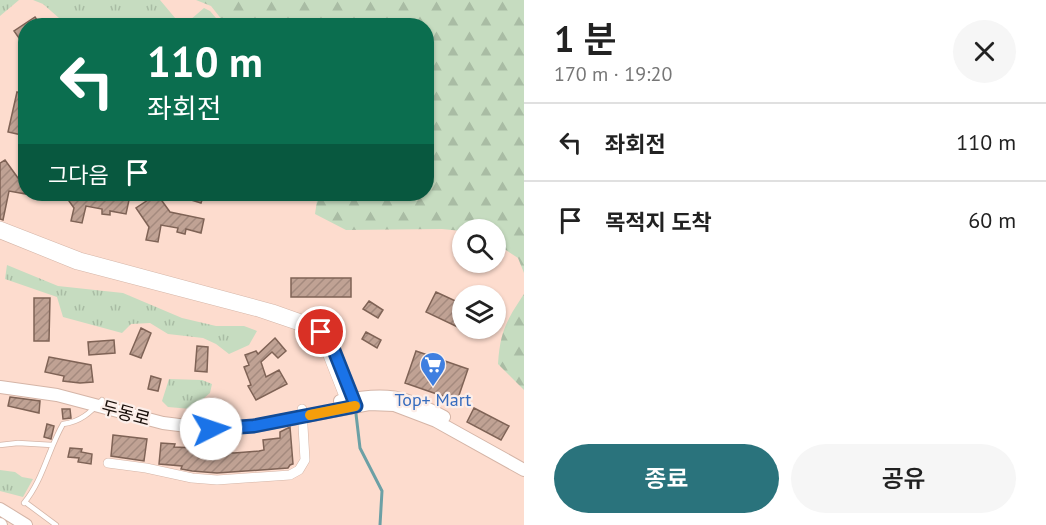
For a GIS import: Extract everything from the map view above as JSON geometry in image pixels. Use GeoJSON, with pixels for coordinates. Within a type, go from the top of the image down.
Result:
{"type":"FeatureCollection","features":[{"type":"Feature","properties":{"kind":"street"},"geometry":{"type":"LineString","coordinates":[[0,226],[80,257],[273,309],[304,320],[321,332],[333,348],[351,403]]}},
{"type":"Feature","properties":{"kind":"street"},"geometry":{"type":"LineString","coordinates":[[0,234],[77,265],[265,314],[308,329],[327,353],[351,403]]}},
{"type":"Feature","properties":{"kind":"street","name":"두동로"},"geometry":{"type":"LineString","coordinates":[[0,382],[62,390],[163,423],[211,429],[254,426],[351,403],[386,404],[412,411],[436,422],[524,470]]}},
{"type":"Feature","properties":{"kind":"street","name":"두동로"},"geometry":{"type":"LineString","coordinates":[[0,387],[100,403]]}},
{"type":"Feature","properties":{"kind":"street","name":"두동로"},"geometry":{"type":"LineString","coordinates":[[351,403],[366,396],[390,396],[417,404],[524,461]]}},
{"type":"Feature","properties":{"kind":"street"},"geometry":{"type":"LineString","coordinates":[[108,463],[208,479],[290,475],[298,470],[305,460],[302,413]]}},
{"type":"Feature","properties":{"kind":"street"},"geometry":{"type":"LineString","coordinates":[[0,509],[26,525]]}},
{"type":"Feature","properties":{"kind":"lane"},"geometry":{"type":"LineString","coordinates":[[56,525],[24,503],[33,491],[52,444],[63,424],[73,423],[88,415],[100,403]]}},
{"type":"Feature","properties":{"kind":"lane"},"geometry":{"type":"LineString","coordinates":[[0,445],[52,444]]}},
{"type":"Feature","properties":{"kind":"green space"},"geometry":{"type":"Polygon","coordinates":[[[0,0],[19,0],[0,16],[0,0]]]}},
{"type":"Feature","properties":{"kind":"green space"},"geometry":{"type":"Polygon","coordinates":[[[33,0],[160,0],[175,18],[59,18],[43,4],[33,0]]]}},
{"type":"Feature","properties":{"kind":"green space"},"geometry":{"type":"Polygon","coordinates":[[[196,0],[524,0],[524,273],[518,258],[506,250],[506,219],[452,219],[452,230],[346,230],[315,214],[317,201],[434,201],[434,18],[220,18],[211,6],[196,0]]]}},
{"type":"Feature","properties":{"kind":"green space"},"geometry":{"type":"Polygon","coordinates":[[[204,8],[216,18],[192,18],[204,8]]]}},
{"type":"Feature","properties":{"kind":"green space"},"geometry":{"type":"Polygon","coordinates":[[[7,265],[58,286],[123,293],[182,318],[216,326],[244,326],[257,331],[249,345],[229,354],[203,338],[168,334],[150,323],[131,324],[122,333],[63,317],[57,297],[5,279],[7,265]]]}},
{"type":"Feature","properties":{"kind":"green space"},"geometry":{"type":"Polygon","coordinates":[[[524,294],[524,390],[498,364],[500,343],[501,339],[506,339],[506,325],[524,294]]]}},
{"type":"Feature","properties":{"kind":"green space"},"geometry":{"type":"Polygon","coordinates":[[[169,379],[202,380],[212,384],[210,393],[191,409],[168,407],[162,401],[169,379]]]}},
{"type":"Feature","properties":{"kind":"green space"},"geometry":{"type":"Polygon","coordinates":[[[0,470],[15,472],[22,477],[33,479],[23,497],[0,491],[0,470]]]}},
{"type":"Feature","properties":{"kind":"building"},"geometry":{"type":"Polygon","coordinates":[[[17,92],[18,92],[18,134],[8,132],[17,92]]]}},
{"type":"Feature","properties":{"kind":"building"},"geometry":{"type":"Polygon","coordinates":[[[5,160],[18,178],[18,193],[9,191],[3,220],[0,219],[0,163],[5,160]]]}},
{"type":"Feature","properties":{"kind":"building"},"geometry":{"type":"Polygon","coordinates":[[[69,201],[129,201],[126,214],[110,211],[110,215],[102,214],[102,209],[86,206],[82,223],[71,221],[74,208],[69,201]]]}},
{"type":"Feature","properties":{"kind":"building"},"geometry":{"type":"Polygon","coordinates":[[[146,201],[162,201],[170,212],[204,219],[201,233],[186,229],[185,234],[177,232],[178,228],[161,225],[158,242],[146,240],[149,227],[136,208],[146,201]]]}},
{"type":"Feature","properties":{"kind":"building"},"geometry":{"type":"Polygon","coordinates":[[[291,278],[351,278],[351,297],[291,297],[291,278]]]}},
{"type":"Feature","properties":{"kind":"building"},"geometry":{"type":"Polygon","coordinates":[[[436,292],[452,299],[452,324],[426,312],[436,292]]]}},
{"type":"Feature","properties":{"kind":"building"},"geometry":{"type":"Polygon","coordinates":[[[34,298],[50,298],[49,341],[34,341],[34,298]]]}},
{"type":"Feature","properties":{"kind":"building"},"geometry":{"type":"Polygon","coordinates":[[[369,301],[383,310],[378,318],[363,309],[369,301]]]}},
{"type":"Feature","properties":{"kind":"building"},"geometry":{"type":"Polygon","coordinates":[[[141,328],[151,333],[141,358],[130,354],[141,328]]]}},
{"type":"Feature","properties":{"kind":"building"},"geometry":{"type":"Polygon","coordinates":[[[366,332],[381,340],[377,348],[362,339],[366,332]]]}},
{"type":"Feature","properties":{"kind":"building"},"geometry":{"type":"Polygon","coordinates":[[[275,338],[286,351],[278,358],[272,352],[261,362],[266,377],[279,370],[287,384],[256,400],[248,386],[251,385],[244,367],[249,365],[245,355],[256,351],[258,354],[275,338]]]}},
{"type":"Feature","properties":{"kind":"building"},"geometry":{"type":"Polygon","coordinates":[[[114,340],[115,353],[89,355],[88,342],[114,340]]]}},
{"type":"Feature","properties":{"kind":"building"},"geometry":{"type":"Polygon","coordinates":[[[197,346],[208,347],[207,372],[195,371],[197,346]]]}},
{"type":"Feature","properties":{"kind":"building"},"geometry":{"type":"Polygon","coordinates":[[[416,351],[468,369],[457,401],[405,383],[416,351]]]}},
{"type":"Feature","properties":{"kind":"building"},"geometry":{"type":"Polygon","coordinates":[[[49,357],[91,365],[93,382],[63,381],[64,376],[45,372],[49,357]]]}},
{"type":"Feature","properties":{"kind":"building"},"geometry":{"type":"Polygon","coordinates":[[[151,376],[161,379],[158,391],[148,389],[151,376]]]}},
{"type":"Feature","properties":{"kind":"building"},"geometry":{"type":"Polygon","coordinates":[[[10,397],[40,401],[39,413],[8,406],[10,397]]]}},
{"type":"Feature","properties":{"kind":"building"},"geometry":{"type":"Polygon","coordinates":[[[474,408],[509,426],[501,440],[467,422],[474,408]]]}},
{"type":"Feature","properties":{"kind":"building"},"geometry":{"type":"Polygon","coordinates":[[[62,409],[70,409],[71,418],[63,419],[62,409]]]}},
{"type":"Feature","properties":{"kind":"building"},"geometry":{"type":"Polygon","coordinates":[[[47,424],[54,426],[51,439],[44,437],[47,424]]]}},
{"type":"Feature","properties":{"kind":"building"},"geometry":{"type":"Polygon","coordinates":[[[290,427],[293,464],[288,468],[217,473],[192,471],[181,469],[182,466],[159,464],[161,443],[175,444],[174,447],[196,448],[196,451],[234,453],[259,451],[264,450],[263,440],[280,438],[280,432],[290,427]]]}},
{"type":"Feature","properties":{"kind":"building"},"geometry":{"type":"Polygon","coordinates":[[[113,435],[147,439],[144,461],[111,456],[113,435]]]}},
{"type":"Feature","properties":{"kind":"building"},"geometry":{"type":"Polygon","coordinates":[[[70,448],[82,449],[81,452],[92,454],[91,464],[78,462],[79,458],[68,457],[70,448]]]}},
{"type":"Feature","properties":{"kind":"waterway"},"geometry":{"type":"LineString","coordinates":[[356,414],[360,448],[382,491],[380,525]]}},
{"type":"Feature","properties":{"kind":"slow traffic"},"geometry":{"type":"LineString","coordinates":[[310,415],[355,406]]}},
{"type":"Feature","properties":{"kind":"place","name":"Top+ Mart"},"geometry":{"type":"Point","coordinates":[433,388]}},
{"type":"Feature","properties":{"kind":"route"},"geometry":{"type":"LineString","coordinates":[[211,429],[254,426],[356,406],[333,348],[321,332]]}}]}
